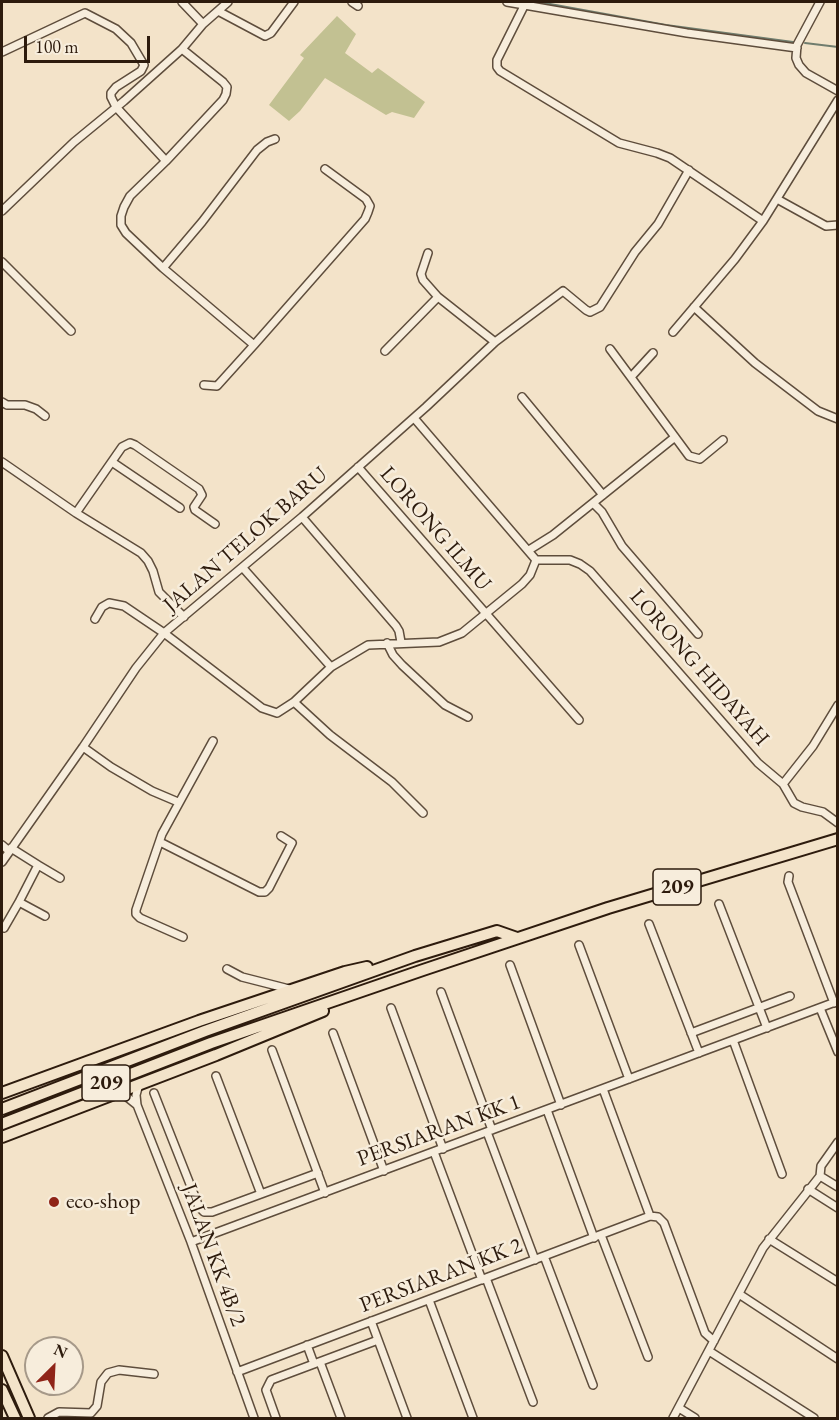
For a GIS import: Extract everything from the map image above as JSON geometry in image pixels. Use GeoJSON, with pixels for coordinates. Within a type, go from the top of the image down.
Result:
{"type":"FeatureCollection","features":[{"type":"Feature","properties":{"kind":"main road","name":"209"},"geometry":{"type":"LineString","coordinates":[[2,1124],[211,1043],[423,970],[608,908],[837,839]]}},
{"type":"Feature","properties":{"kind":"main road","name":"209"},"geometry":{"type":"LineString","coordinates":[[2,1109],[205,1031],[415,956],[497,931],[517,938]]}},
{"type":"Feature","properties":{"kind":"main road"},"geometry":{"type":"LineString","coordinates":[[2,1094],[199,1020],[345,972],[415,956]]}},
{"type":"Feature","properties":{"kind":"main road"},"geometry":{"type":"LineString","coordinates":[[2,1137],[227,1051],[423,970]]}},
{"type":"Feature","properties":{"kind":"main road"},"geometry":{"type":"LineString","coordinates":[[2,1356],[29,1419]]}},
{"type":"Feature","properties":{"kind":"main road"},"geometry":{"type":"LineString","coordinates":[[2,1390],[15,1419]]}},
{"type":"Feature","properties":{"kind":"street"},"geometry":{"type":"LineString","coordinates":[[182,2],[203,24]]}},
{"type":"Feature","properties":{"kind":"street"},"geometry":{"type":"LineString","coordinates":[[2,211],[74,142],[182,50],[203,24],[228,2]]}},
{"type":"Feature","properties":{"kind":"street"},"geometry":{"type":"LineString","coordinates":[[218,11],[265,36],[271,33],[294,2]]}},
{"type":"Feature","properties":{"kind":"street"},"geometry":{"type":"LineString","coordinates":[[507,2],[687,33],[797,48]]}},
{"type":"Feature","properties":{"kind":"street"},"geometry":{"type":"LineString","coordinates":[[820,2],[797,48],[796,58],[806,73],[837,91]]}},
{"type":"Feature","properties":{"kind":"street"},"geometry":{"type":"LineString","coordinates":[[525,4],[497,60],[497,67],[500,71],[619,143],[657,153],[690,170],[763,221]]}},
{"type":"Feature","properties":{"kind":"street"},"geometry":{"type":"LineString","coordinates":[[2,52],[86,13],[124,35],[144,65],[141,71],[113,90],[111,97],[117,107],[166,161]]}},
{"type":"Feature","properties":{"kind":"street"},"geometry":{"type":"LineString","coordinates":[[182,50],[224,82],[227,87],[226,94],[166,161],[130,196],[121,216],[121,225],[126,233],[163,268],[254,345]]}},
{"type":"Feature","properties":{"kind":"street"},"geometry":{"type":"LineString","coordinates":[[673,332],[735,259],[763,221],[837,100]]}},
{"type":"Feature","properties":{"kind":"street"},"geometry":{"type":"LineString","coordinates":[[163,268],[258,150],[267,142],[275,139]]}},
{"type":"Feature","properties":{"kind":"street"},"geometry":{"type":"LineString","coordinates":[[204,384],[217,386],[368,212],[370,206],[366,200],[325,169]]}},
{"type":"Feature","properties":{"kind":"street","name":"JALAN TELOK BARU"},"geometry":{"type":"LineString","coordinates":[[2,862],[136,668],[164,633],[302,517],[414,418],[495,342],[563,291],[590,312],[600,307],[635,252],[658,224],[690,170]]}},
{"type":"Feature","properties":{"kind":"street"},"geometry":{"type":"LineString","coordinates":[[777,199],[826,226],[837,225]]}},
{"type":"Feature","properties":{"kind":"street"},"geometry":{"type":"LineString","coordinates":[[428,253],[421,274],[438,297],[495,342]]}},
{"type":"Feature","properties":{"kind":"street"},"geometry":{"type":"LineString","coordinates":[[2,262],[70,331]]}},
{"type":"Feature","properties":{"kind":"street"},"geometry":{"type":"LineString","coordinates":[[385,351],[438,297]]}},
{"type":"Feature","properties":{"kind":"street"},"geometry":{"type":"LineString","coordinates":[[694,307],[754,363],[818,411],[837,419]]}},
{"type":"Feature","properties":{"kind":"street"},"geometry":{"type":"LineString","coordinates":[[610,349],[685,452],[694,459],[700,459],[723,440]]}},
{"type":"Feature","properties":{"kind":"street"},"geometry":{"type":"LineString","coordinates":[[631,377],[653,353]]}},
{"type":"Feature","properties":{"kind":"street"},"geometry":{"type":"LineString","coordinates":[[522,398],[603,495]]}},
{"type":"Feature","properties":{"kind":"street"},"geometry":{"type":"LineString","coordinates":[[2,402],[7,405],[25,405],[45,416]]}},
{"type":"Feature","properties":{"kind":"street"},"geometry":{"type":"LineString","coordinates":[[95,619],[102,607],[109,603],[116,603],[164,633],[270,712],[277,713],[294,702],[331,668],[368,645],[439,642],[462,633],[522,584],[530,575],[536,560],[529,549],[414,418]]}},
{"type":"Feature","properties":{"kind":"street"},"geometry":{"type":"LineString","coordinates":[[529,549],[545,542],[675,437]]}},
{"type":"Feature","properties":{"kind":"street"},"geometry":{"type":"LineString","coordinates":[[76,513],[125,444],[135,445],[200,489],[202,495],[194,507],[195,510],[215,524]]}},
{"type":"Feature","properties":{"kind":"street"},"geometry":{"type":"LineString","coordinates":[[2,462],[76,513],[141,553],[153,571],[159,592],[184,617]]}},
{"type":"Feature","properties":{"kind":"street"},"geometry":{"type":"LineString","coordinates":[[112,462],[180,508]]}},
{"type":"Feature","properties":{"kind":"street","name":"LORONG ILMU"},"geometry":{"type":"LineString","coordinates":[[358,467],[484,614],[579,720]]}},
{"type":"Feature","properties":{"kind":"street"},"geometry":{"type":"LineString","coordinates":[[593,503],[602,512],[622,546],[698,634]]}},
{"type":"Feature","properties":{"kind":"street"},"geometry":{"type":"LineString","coordinates":[[302,517],[396,626],[402,642]]}},
{"type":"Feature","properties":{"kind":"street","name":"LORONG HIDAYAH"},"geometry":{"type":"LineString","coordinates":[[536,560],[570,560],[590,571],[758,763],[783,784],[794,802],[802,807],[823,812],[837,822]]}},
{"type":"Feature","properties":{"kind":"street"},"geometry":{"type":"LineString","coordinates":[[243,568],[331,668]]}},
{"type":"Feature","properties":{"kind":"street"},"geometry":{"type":"LineString","coordinates":[[387,643],[393,655],[402,665],[445,705],[468,717]]}},
{"type":"Feature","properties":{"kind":"street"},"geometry":{"type":"LineString","coordinates":[[294,702],[330,735],[392,782],[423,813]]}},
{"type":"Feature","properties":{"kind":"street"},"geometry":{"type":"LineString","coordinates":[[783,784],[813,746],[837,705]]}},
{"type":"Feature","properties":{"kind":"street"},"geometry":{"type":"LineString","coordinates":[[183,937],[140,918],[136,910],[160,842],[178,802],[213,741]]}},
{"type":"Feature","properties":{"kind":"street"},"geometry":{"type":"LineString","coordinates":[[83,747],[111,767],[152,791],[178,802]]}},
{"type":"Feature","properties":{"kind":"street"},"geometry":{"type":"LineString","coordinates":[[160,842],[259,892],[265,892],[292,843],[280,836]]}},
{"type":"Feature","properties":{"kind":"street"},"geometry":{"type":"LineString","coordinates":[[2,845],[60,879]]}},
{"type":"Feature","properties":{"kind":"street"},"geometry":{"type":"LineString","coordinates":[[4,928],[38,865]]}},
{"type":"Feature","properties":{"kind":"street"},"geometry":{"type":"LineString","coordinates":[[789,876],[788,882],[836,1002]]}},
{"type":"Feature","properties":{"kind":"street"},"geometry":{"type":"LineString","coordinates":[[19,902],[45,916]]}},
{"type":"Feature","properties":{"kind":"street"},"geometry":{"type":"LineString","coordinates":[[719,904],[767,1028]]}},
{"type":"Feature","properties":{"kind":"street"},"geometry":{"type":"LineString","coordinates":[[649,924],[699,1053]]}},
{"type":"Feature","properties":{"kind":"street"},"geometry":{"type":"LineString","coordinates":[[579,945],[629,1079]]}},
{"type":"Feature","properties":{"kind":"street"},"geometry":{"type":"LineString","coordinates":[[510,965],[561,1105]]}},
{"type":"Feature","properties":{"kind":"street"},"geometry":{"type":"LineString","coordinates":[[226,969],[242,976],[292,990]]}},
{"type":"Feature","properties":{"kind":"street"},"geometry":{"type":"LineString","coordinates":[[441,992],[535,1260]]}},
{"type":"Feature","properties":{"kind":"street"},"geometry":{"type":"LineString","coordinates":[[691,1033],[790,996]]}},
{"type":"Feature","properties":{"kind":"street","name":"PERSIARAN KK 1"},"geometry":{"type":"LineString","coordinates":[[191,1242],[836,1002]]}},
{"type":"Feature","properties":{"kind":"street"},"geometry":{"type":"LineString","coordinates":[[391,1008],[443,1149]]}},
{"type":"Feature","properties":{"kind":"street"},"geometry":{"type":"LineString","coordinates":[[820,1008],[837,1052]]}},
{"type":"Feature","properties":{"kind":"street"},"geometry":{"type":"LineString","coordinates":[[333,1033],[384,1171]]}},
{"type":"Feature","properties":{"kind":"street"},"geometry":{"type":"LineString","coordinates":[[733,1040],[782,1174]]}},
{"type":"Feature","properties":{"kind":"street"},"geometry":{"type":"LineString","coordinates":[[272,1050],[325,1192]]}},
{"type":"Feature","properties":{"kind":"street"},"geometry":{"type":"LineString","coordinates":[[216,1076],[261,1194]]}},
{"type":"Feature","properties":{"kind":"street","name":"JALAN KK 4B/2"},"geometry":{"type":"LineString","coordinates":[[139,1084],[136,1095],[137,1105],[191,1242],[254,1419]]}},
{"type":"Feature","properties":{"kind":"street"},"geometry":{"type":"LineString","coordinates":[[603,1089],[654,1217],[664,1222],[705,1334],[714,1341]]}},
{"type":"Feature","properties":{"kind":"street"},"geometry":{"type":"LineString","coordinates":[[116,1093],[127,1097],[137,1105]]}},
{"type":"Feature","properties":{"kind":"street"},"geometry":{"type":"LineString","coordinates":[[154,1093],[199,1207],[204,1212],[212,1212],[318,1173]]}},
{"type":"Feature","properties":{"kind":"street"},"geometry":{"type":"LineString","coordinates":[[547,1110],[648,1358]]}},
{"type":"Feature","properties":{"kind":"street"},"geometry":{"type":"LineString","coordinates":[[673,1419],[769,1239],[820,1176],[820,1166],[837,1142]]}},
{"type":"Feature","properties":{"kind":"street"},"geometry":{"type":"LineString","coordinates":[[434,1152],[533,1402]]}},
{"type":"Feature","properties":{"kind":"street"},"geometry":{"type":"LineString","coordinates":[[820,1176],[837,1187]]}},
{"type":"Feature","properties":{"kind":"street"},"geometry":{"type":"LineString","coordinates":[[808,1190],[837,1208]]}},
{"type":"Feature","properties":{"kind":"street","name":"PERSIARAN KK 2"},"geometry":{"type":"LineString","coordinates":[[237,1372],[654,1217]]}},
{"type":"Feature","properties":{"kind":"street"},"geometry":{"type":"LineString","coordinates":[[769,1239],[837,1282]]}},
{"type":"Feature","properties":{"kind":"street"},"geometry":{"type":"LineString","coordinates":[[544,1256],[593,1384]]}},
{"type":"Feature","properties":{"kind":"street"},"geometry":{"type":"LineString","coordinates":[[739,1294],[837,1359]]}},
{"type":"Feature","properties":{"kind":"street"},"geometry":{"type":"LineString","coordinates":[[429,1300],[473,1419]]}},
{"type":"Feature","properties":{"kind":"street"},"geometry":{"type":"LineString","coordinates":[[371,1322],[407,1419]]}},
{"type":"Feature","properties":{"kind":"street"},"geometry":{"type":"LineString","coordinates":[[276,1419],[266,1394],[266,1386],[271,1380],[378,1340]]}},
{"type":"Feature","properties":{"kind":"street"},"geometry":{"type":"LineString","coordinates":[[307,1345],[341,1419]]}},
{"type":"Feature","properties":{"kind":"street"},"geometry":{"type":"LineString","coordinates":[[709,1352],[814,1419]]}},
{"type":"Feature","properties":{"kind":"street"},"geometry":{"type":"LineString","coordinates":[[48,1419],[59,1412],[91,1413],[97,1407],[101,1382],[108,1373],[119,1370],[154,1374]]}},
{"type":"Feature","properties":{"kind":"street"},"geometry":{"type":"LineString","coordinates":[[679,1408],[694,1419]]}},
{"type":"Feature","properties":{"kind":"shaded area"},"geometry":{"type":"Polygon","coordinates":[[[337,16],[356,34],[345,53],[372,73],[378,68],[425,102],[414,118],[392,112],[386,115],[325,78],[300,111],[289,121],[269,105],[304,58],[300,55],[337,16]]]}},
{"type":"Feature","properties":{"kind":"waterway"},"geometry":{"type":"LineString","coordinates":[[539,2],[666,25],[793,42]]}},
{"type":"Feature","properties":{"kind":"waterway"},"geometry":{"type":"LineString","coordinates":[[805,43],[838,47]]}},
{"type":"Feature","properties":{"kind":"place","name":"eco-shop"},"geometry":{"type":"Point","coordinates":[54,1202]}}]}
